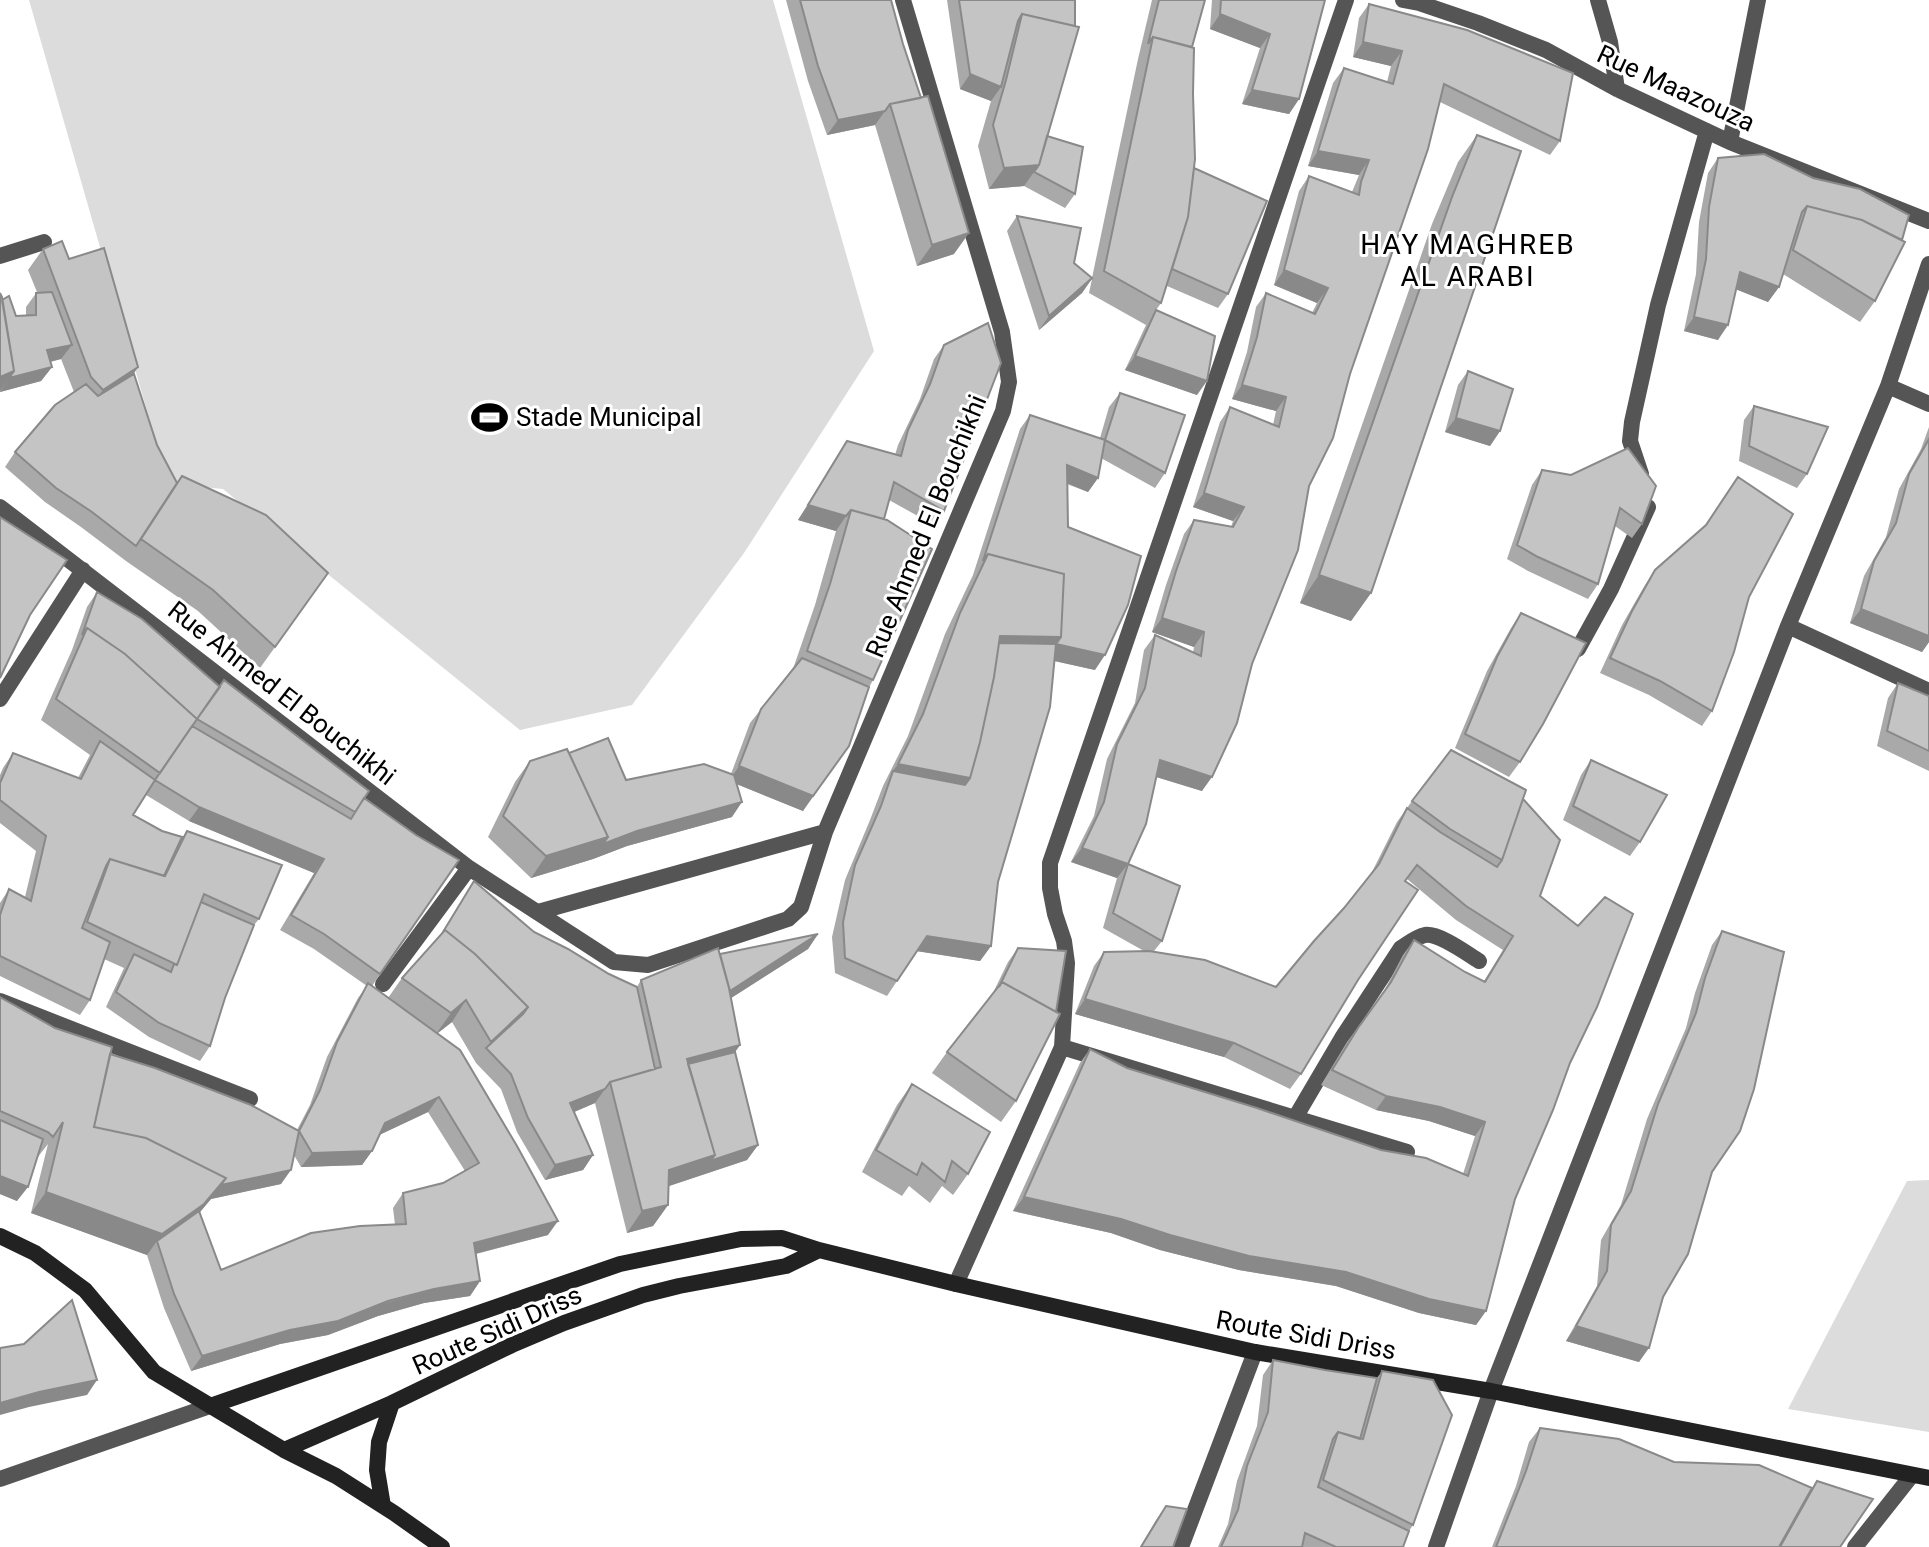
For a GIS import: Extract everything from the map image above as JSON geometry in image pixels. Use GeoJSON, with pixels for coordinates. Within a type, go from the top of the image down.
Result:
{"type":"FeatureCollection","features":[{"type":"Feature","properties":{"kind":"street","name":"Rue Ahmed El Bouchikhi"},"geometry":{"type":"LineString","coordinates":[[0,507],[469,868],[614,962],[648,965],[788,919],[801,907],[825,832],[1003,411],[1009,382],[1002,332],[903,0]]}},
{"type":"Feature","properties":{"kind":"street"},"geometry":{"type":"LineString","coordinates":[[956,1284],[1062,1047],[1067,963],[1050,888],[1050,863],[1346,0]]}},
{"type":"Feature","properties":{"kind":"street"},"geometry":{"type":"LineString","coordinates":[[1598,0],[1610,42],[1617,89]]}},
{"type":"Feature","properties":{"kind":"street"},"geometry":{"type":"LineString","coordinates":[[1730,142],[1758,0]]}},
{"type":"Feature","properties":{"kind":"street","name":"Rue Maazouza"},"geometry":{"type":"LineString","coordinates":[[1413,1],[1546,50],[1617,89],[1730,142],[1929,221]]}},
{"type":"Feature","properties":{"kind":"street"},"geometry":{"type":"LineString","coordinates":[[1578,649],[1611,589],[1650,502],[1630,441],[1632,422],[1658,305],[1707,131]]}},
{"type":"Feature","properties":{"kind":"street"},"geometry":{"type":"LineString","coordinates":[[0,256],[44,242]]}},
{"type":"Feature","properties":{"kind":"street"},"geometry":{"type":"LineString","coordinates":[[1436,1547],[1491,1391],[1788,626],[1888,386],[1929,264]]}},
{"type":"Feature","properties":{"kind":"street"},"geometry":{"type":"LineString","coordinates":[[1888,386],[1929,404]]}},
{"type":"Feature","properties":{"kind":"street"},"geometry":{"type":"LineString","coordinates":[[0,699],[83,570]]}},
{"type":"Feature","properties":{"kind":"street"},"geometry":{"type":"LineString","coordinates":[[1788,626],[1929,691]]}},
{"type":"Feature","properties":{"kind":"street"},"geometry":{"type":"LineString","coordinates":[[538,912],[825,832]]}},
{"type":"Feature","properties":{"kind":"street"},"geometry":{"type":"LineString","coordinates":[[383,984],[469,868]]}},
{"type":"Feature","properties":{"kind":"street"},"geometry":{"type":"LineString","coordinates":[[1295,1118],[1342,1038],[1401,948],[1429,934],[1479,961]]}},
{"type":"Feature","properties":{"kind":"street"},"geometry":{"type":"LineString","coordinates":[[0,1001],[250,1099]]}},
{"type":"Feature","properties":{"kind":"street"},"geometry":{"type":"LineString","coordinates":[[1062,1047],[1407,1152]]}},
{"type":"Feature","properties":{"kind":"street"},"geometry":{"type":"LineString","coordinates":[[0,1236],[35,1253],[85,1290],[154,1372],[284,1450],[336,1476],[442,1547]]}},
{"type":"Feature","properties":{"kind":"street","name":"Route Sidi Driss"},"geometry":{"type":"LineString","coordinates":[[210,1406],[620,1264],[741,1239],[782,1238],[956,1284],[1255,1352],[1491,1391],[1929,1478]]}},
{"type":"Feature","properties":{"kind":"street","name":"Route Sidi Driss"},"geometry":{"type":"LineString","coordinates":[[284,1450],[392,1403],[498,1351],[577,1319],[643,1295],[786,1266],[819,1250]]}},
{"type":"Feature","properties":{"kind":"street"},"geometry":{"type":"LineString","coordinates":[[1181,1547],[1255,1352]]}},
{"type":"Feature","properties":{"kind":"street"},"geometry":{"type":"LineString","coordinates":[[383,1506],[377,1470],[379,1442],[392,1403]]}},
{"type":"Feature","properties":{"kind":"street"},"geometry":{"type":"LineString","coordinates":[[0,1479],[210,1406]]}},
{"type":"Feature","properties":{"kind":"street"},"geometry":{"type":"LineString","coordinates":[[1855,1547],[1912,1475]]}},
{"type":"Feature","properties":{"kind":"shaded area","name":"Stade Municipal"},"geometry":{"type":"Polygon","coordinates":[[[29,0],[773,0],[874,351],[744,553],[632,705],[520,730],[223,489],[168,484],[29,0]]]}},
{"type":"Feature","properties":{"kind":"shaded area"},"geometry":{"type":"Polygon","coordinates":[[[1929,1180],[1929,1432],[1788,1409],[1907,1181],[1929,1180]]]}},
{"type":"Feature","properties":{"kind":"building"},"geometry":{"type":"Polygon","coordinates":[[[800,0],[891,0],[921,98],[890,104],[885,111],[838,120],[818,66],[800,0]]]}},
{"type":"Feature","properties":{"kind":"building"},"geometry":{"type":"Polygon","coordinates":[[[959,0],[1075,0],[1075,26],[1022,14],[1001,87],[970,74],[959,0]]]}},
{"type":"Feature","properties":{"kind":"building"},"geometry":{"type":"Polygon","coordinates":[[[1159,0],[1205,0],[1192,47],[1153,37],[1148,44],[1159,0]]]}},
{"type":"Feature","properties":{"kind":"building"},"geometry":{"type":"Polygon","coordinates":[[[1221,0],[1325,0],[1299,99],[1252,90],[1270,34],[1220,14],[1221,0]]]}},
{"type":"Feature","properties":{"kind":"building"},"geometry":{"type":"Polygon","coordinates":[[[1369,4],[1467,30],[1573,73],[1560,141],[1444,84],[1428,149],[1350,374],[1333,438],[1309,486],[1298,550],[1252,664],[1237,723],[1212,777],[1160,760],[1146,824],[1128,864],[1082,848],[1104,802],[1117,744],[1145,688],[1155,635],[1201,656],[1204,632],[1162,618],[1194,520],[1233,527],[1244,507],[1204,493],[1230,407],[1279,427],[1286,397],[1242,385],[1266,293],[1315,314],[1328,288],[1284,270],[1309,176],[1359,195],[1369,160],[1318,151],[1344,68],[1393,84],[1402,51],[1363,42],[1369,4]]]}},
{"type":"Feature","properties":{"kind":"building"},"geometry":{"type":"Polygon","coordinates":[[[1022,14],[1079,27],[1039,165],[1004,168],[993,125],[1022,14]]]}},
{"type":"Feature","properties":{"kind":"building"},"geometry":{"type":"Polygon","coordinates":[[[1153,37],[1194,48],[1195,159],[1188,217],[1161,303],[1104,271],[1153,37]]]}},
{"type":"Feature","properties":{"kind":"building"},"geometry":{"type":"Polygon","coordinates":[[[928,96],[969,233],[932,245],[890,104],[928,96]]]}},
{"type":"Feature","properties":{"kind":"building"},"geometry":{"type":"Polygon","coordinates":[[[1477,135],[1521,151],[1371,593],[1319,575],[1452,197],[1477,135]]]}},
{"type":"Feature","properties":{"kind":"building"},"geometry":{"type":"Polygon","coordinates":[[[1047,136],[1083,147],[1075,194],[1034,172],[1047,136]]]}},
{"type":"Feature","properties":{"kind":"building"},"geometry":{"type":"Polygon","coordinates":[[[1764,154],[1813,178],[1860,189],[1909,215],[1902,240],[1862,220],[1807,206],[1802,212],[1779,287],[1740,272],[1728,325],[1694,317],[1706,259],[1709,207],[1718,158],[1764,154]]]}},
{"type":"Feature","properties":{"kind":"building"},"geometry":{"type":"Polygon","coordinates":[[[1194,168],[1267,201],[1228,294],[1172,269],[1188,217],[1194,168]]]}},
{"type":"Feature","properties":{"kind":"building"},"geometry":{"type":"Polygon","coordinates":[[[1807,206],[1862,220],[1905,242],[1875,301],[1793,250],[1807,206]]]}},
{"type":"Feature","properties":{"kind":"building"},"geometry":{"type":"Polygon","coordinates":[[[1017,216],[1081,228],[1074,263],[1092,278],[1049,316],[1017,216]]]}},
{"type":"Feature","properties":{"kind":"building"},"geometry":{"type":"Polygon","coordinates":[[[62,241],[69,259],[104,248],[138,367],[103,390],[91,377],[43,249],[62,241]]]}},
{"type":"Feature","properties":{"kind":"building"},"geometry":{"type":"Polygon","coordinates":[[[52,292],[72,345],[47,350],[52,367],[9,378],[14,371],[2,300],[9,296],[16,316],[36,315],[36,293],[52,292]]]}},
{"type":"Feature","properties":{"kind":"building"},"geometry":{"type":"Polygon","coordinates":[[[0,293],[14,371],[0,377],[0,293]]]}},
{"type":"Feature","properties":{"kind":"building"},"geometry":{"type":"Polygon","coordinates":[[[1156,310],[1215,336],[1207,381],[1135,356],[1156,310]]]}},
{"type":"Feature","properties":{"kind":"building"},"geometry":{"type":"Polygon","coordinates":[[[988,323],[1001,363],[944,511],[894,482],[884,519],[851,510],[846,516],[808,505],[847,441],[901,456],[908,430],[944,345],[988,323]]]}},
{"type":"Feature","properties":{"kind":"building"},"geometry":{"type":"Polygon","coordinates":[[[1468,371],[1513,389],[1500,431],[1456,418],[1468,371]]]}},
{"type":"Feature","properties":{"kind":"building"},"geometry":{"type":"Polygon","coordinates":[[[134,374],[157,445],[177,483],[136,546],[56,488],[15,452],[55,405],[86,384],[98,396],[134,374]]]}},
{"type":"Feature","properties":{"kind":"building"},"geometry":{"type":"Polygon","coordinates":[[[1120,393],[1185,415],[1165,473],[1105,440],[1120,393]]]}},
{"type":"Feature","properties":{"kind":"building"},"geometry":{"type":"Polygon","coordinates":[[[1754,406],[1828,427],[1807,474],[1749,446],[1754,406]]]}},
{"type":"Feature","properties":{"kind":"building"},"geometry":{"type":"Polygon","coordinates":[[[1030,415],[1105,440],[1098,478],[1067,465],[1068,527],[1141,556],[1128,605],[1105,655],[1056,644],[1061,637],[1064,574],[988,554],[983,561],[1030,415]]]}},
{"type":"Feature","properties":{"kind":"building"},"geometry":{"type":"Polygon","coordinates":[[[1929,439],[1929,636],[1861,609],[1874,561],[1896,523],[1909,474],[1929,439]]]}},
{"type":"Feature","properties":{"kind":"building"},"geometry":{"type":"Polygon","coordinates":[[[1628,448],[1656,486],[1642,524],[1620,508],[1598,584],[1517,545],[1542,470],[1571,475],[1628,448]]]}},
{"type":"Feature","properties":{"kind":"building"},"geometry":{"type":"Polygon","coordinates":[[[182,476],[266,515],[328,573],[275,647],[213,590],[141,539],[182,476]]]}},
{"type":"Feature","properties":{"kind":"building"},"geometry":{"type":"Polygon","coordinates":[[[1738,477],[1793,514],[1749,597],[1734,652],[1712,711],[1660,681],[1610,658],[1655,570],[1706,525],[1738,477]]]}},
{"type":"Feature","properties":{"kind":"building"},"geometry":{"type":"Polygon","coordinates":[[[851,510],[887,520],[932,549],[873,680],[807,651],[851,510]]]}},
{"type":"Feature","properties":{"kind":"building"},"geometry":{"type":"Polygon","coordinates":[[[0,517],[67,560],[30,615],[0,678],[0,517]]]}},
{"type":"Feature","properties":{"kind":"building"},"geometry":{"type":"Polygon","coordinates":[[[988,554],[1064,574],[1061,637],[1000,636],[994,677],[970,778],[898,764],[923,714],[960,613],[988,554]]]}},
{"type":"Feature","properties":{"kind":"building"},"geometry":{"type":"Polygon","coordinates":[[[97,592],[142,619],[220,687],[197,719],[125,654],[87,628],[82,635],[97,592]]]}},
{"type":"Feature","properties":{"kind":"building"},"geometry":{"type":"Polygon","coordinates":[[[1521,613],[1586,643],[1520,762],[1465,734],[1497,657],[1521,613]]]}},
{"type":"Feature","properties":{"kind":"building"},"geometry":{"type":"Polygon","coordinates":[[[87,628],[125,654],[197,719],[160,773],[56,699],[87,628]]]}},
{"type":"Feature","properties":{"kind":"building"},"geometry":{"type":"Polygon","coordinates":[[[999,643],[1056,644],[1050,707],[998,882],[991,946],[927,936],[897,981],[845,958],[843,922],[855,865],[893,771],[965,785],[970,778],[980,742],[999,643]]]}},
{"type":"Feature","properties":{"kind":"building"},"geometry":{"type":"Polygon","coordinates":[[[802,658],[869,687],[849,746],[813,796],[739,766],[761,709],[802,658]]]}},
{"type":"Feature","properties":{"kind":"building"},"geometry":{"type":"Polygon","coordinates":[[[224,680],[369,791],[355,812],[197,719],[224,680]]]}},
{"type":"Feature","properties":{"kind":"building"},"geometry":{"type":"Polygon","coordinates":[[[1898,683],[1929,696],[1929,751],[1887,731],[1898,683]]]}},
{"type":"Feature","properties":{"kind":"building"},"geometry":{"type":"Polygon","coordinates":[[[192,726],[351,819],[364,798],[416,835],[459,860],[380,974],[291,915],[324,859],[199,807],[155,780],[192,726]]]}},
{"type":"Feature","properties":{"kind":"building"},"geometry":{"type":"Polygon","coordinates":[[[608,738],[626,780],[704,764],[734,775],[742,802],[637,831],[603,844],[608,837],[569,753],[608,738]]]}},
{"type":"Feature","properties":{"kind":"building"},"geometry":{"type":"Polygon","coordinates":[[[100,741],[155,780],[133,815],[162,831],[182,837],[164,876],[110,859],[106,866],[82,928],[110,942],[90,1000],[0,956],[0,915],[9,889],[31,901],[46,836],[0,800],[0,783],[13,753],[81,779],[100,741]]]}},
{"type":"Feature","properties":{"kind":"building"},"geometry":{"type":"Polygon","coordinates":[[[567,749],[608,837],[546,856],[503,816],[530,761],[567,749]]]}},
{"type":"Feature","properties":{"kind":"building"},"geometry":{"type":"Polygon","coordinates":[[[1451,750],[1526,790],[1502,860],[1450,829],[1412,801],[1451,750]]]}},
{"type":"Feature","properties":{"kind":"building"},"geometry":{"type":"Polygon","coordinates":[[[1591,760],[1667,795],[1640,842],[1573,806],[1591,760]]]}},
{"type":"Feature","properties":{"kind":"building"},"geometry":{"type":"Polygon","coordinates":[[[1523,799],[1560,840],[1540,896],[1578,926],[1605,897],[1633,914],[1515,1199],[1486,1311],[1429,1299],[1346,1272],[1249,1256],[1121,1219],[1024,1197],[1090,1049],[1127,1068],[1381,1150],[1426,1158],[1468,1176],[1485,1122],[1440,1107],[1386,1096],[1332,1070],[1391,982],[1414,940],[1485,982],[1513,936],[1466,906],[1417,865],[1405,881],[1418,890],[1301,1074],[1234,1043],[1085,999],[1104,952],[1149,951],[1205,960],[1276,987],[1379,864],[1407,808],[1497,867],[1523,799]]]}},
{"type":"Feature","properties":{"kind":"building"},"geometry":{"type":"Polygon","coordinates":[[[187,831],[282,865],[259,919],[204,894],[177,965],[87,922],[110,859],[165,876],[187,831]]]}},
{"type":"Feature","properties":{"kind":"building"},"geometry":{"type":"Polygon","coordinates":[[[1128,864],[1180,886],[1162,941],[1113,913],[1128,864]]]}},
{"type":"Feature","properties":{"kind":"building"},"geometry":{"type":"Polygon","coordinates":[[[474,881],[534,932],[637,987],[655,1069],[610,1082],[605,1089],[570,1103],[593,1155],[555,1165],[528,1118],[511,1074],[486,1048],[528,1007],[475,954],[445,930],[443,932],[474,881]]]}},
{"type":"Feature","properties":{"kind":"building"},"geometry":{"type":"Polygon","coordinates":[[[201,902],[254,925],[210,1046],[159,1023],[116,992],[134,954],[171,972],[174,964],[177,965],[201,902]]]}},
{"type":"Feature","properties":{"kind":"building"},"geometry":{"type":"Polygon","coordinates":[[[445,930],[475,954],[528,1007],[491,1042],[466,1000],[451,1013],[402,978],[445,930]]]}},
{"type":"Feature","properties":{"kind":"building"},"geometry":{"type":"Polygon","coordinates":[[[1722,931],[1784,952],[1754,1089],[1740,1131],[1712,1172],[1688,1254],[1663,1297],[1649,1348],[1576,1326],[1607,1271],[1611,1225],[1631,1191],[1658,1104],[1696,1013],[1722,931]]]}},
{"type":"Feature","properties":{"kind":"building"},"geometry":{"type":"Polygon","coordinates":[[[818,934],[730,991],[720,954],[818,934]]]}},
{"type":"Feature","properties":{"kind":"building"},"geometry":{"type":"Polygon","coordinates":[[[718,948],[740,1045],[687,1059],[715,1155],[669,1170],[668,1205],[642,1211],[610,1082],[661,1067],[641,980],[718,948]]]}},
{"type":"Feature","properties":{"kind":"building"},"geometry":{"type":"Polygon","coordinates":[[[1018,948],[1066,951],[1056,1012],[1002,982],[999,987],[1018,948]]]}},
{"type":"Feature","properties":{"kind":"building"},"geometry":{"type":"Polygon","coordinates":[[[1002,982],[1060,1014],[1016,1101],[947,1052],[1002,982]]]}},
{"type":"Feature","properties":{"kind":"building"},"geometry":{"type":"Polygon","coordinates":[[[368,983],[460,1050],[558,1221],[474,1243],[480,1281],[388,1301],[338,1321],[290,1330],[202,1356],[174,1294],[157,1241],[199,1211],[221,1270],[311,1233],[406,1224],[403,1193],[443,1183],[479,1163],[439,1097],[385,1123],[372,1151],[312,1153],[299,1131],[320,1090],[337,1042],[368,983]]]}},
{"type":"Feature","properties":{"kind":"building"},"geometry":{"type":"Polygon","coordinates":[[[0,997],[55,1028],[112,1047],[94,1127],[146,1138],[226,1178],[204,1204],[162,1234],[46,1192],[63,1122],[53,1137],[0,1111],[0,997]]]}},
{"type":"Feature","properties":{"kind":"building"},"geometry":{"type":"Polygon","coordinates":[[[735,1052],[758,1145],[710,1161],[715,1155],[688,1064],[735,1052]]]}},
{"type":"Feature","properties":{"kind":"building"},"geometry":{"type":"Polygon","coordinates":[[[110,1054],[251,1105],[299,1131],[291,1170],[221,1185],[226,1178],[146,1138],[94,1127],[110,1054]]]}},
{"type":"Feature","properties":{"kind":"building"},"geometry":{"type":"Polygon","coordinates":[[[912,1084],[990,1132],[968,1174],[952,1161],[945,1182],[922,1163],[917,1175],[876,1150],[912,1084]]]}},
{"type":"Feature","properties":{"kind":"building"},"geometry":{"type":"Polygon","coordinates":[[[0,1120],[43,1139],[28,1187],[0,1176],[0,1120]]]}},
{"type":"Feature","properties":{"kind":"building"},"geometry":{"type":"Polygon","coordinates":[[[72,1300],[97,1380],[0,1403],[0,1348],[24,1344],[72,1300]]]}},
{"type":"Feature","properties":{"kind":"building"},"geometry":{"type":"Polygon","coordinates":[[[1273,1360],[1377,1378],[1360,1439],[1338,1432],[1318,1487],[1409,1531],[1403,1547],[1336,1547],[1305,1533],[1302,1547],[1221,1547],[1238,1510],[1247,1466],[1268,1412],[1273,1360]]]}},
{"type":"Feature","properties":{"kind":"building"},"geometry":{"type":"Polygon","coordinates":[[[1382,1371],[1433,1380],[1452,1415],[1413,1525],[1323,1480],[1338,1432],[1363,1439],[1382,1371]]]}},
{"type":"Feature","properties":{"kind":"building"},"geometry":{"type":"Polygon","coordinates":[[[1540,1428],[1619,1439],[1674,1462],[1759,1465],[1812,1488],[1779,1547],[1496,1547],[1540,1428]]]}},
{"type":"Feature","properties":{"kind":"building"},"geometry":{"type":"Polygon","coordinates":[[[1817,1481],[1873,1499],[1840,1547],[1780,1547],[1817,1481]]]}},
{"type":"Feature","properties":{"kind":"building"},"geometry":{"type":"Polygon","coordinates":[[[1166,1506],[1187,1509],[1173,1547],[1141,1547],[1166,1506]]]}},
{"type":"Feature","properties":{"kind":"place","name":"Stade Municipal"},"geometry":{"type":"Point","coordinates":[490,417]}},
{"type":"Feature","properties":{"kind":"district","name":"HAY MAGHREB AL ARABI"},"geometry":{"type":"Point","coordinates":[1468,260]}}]}
